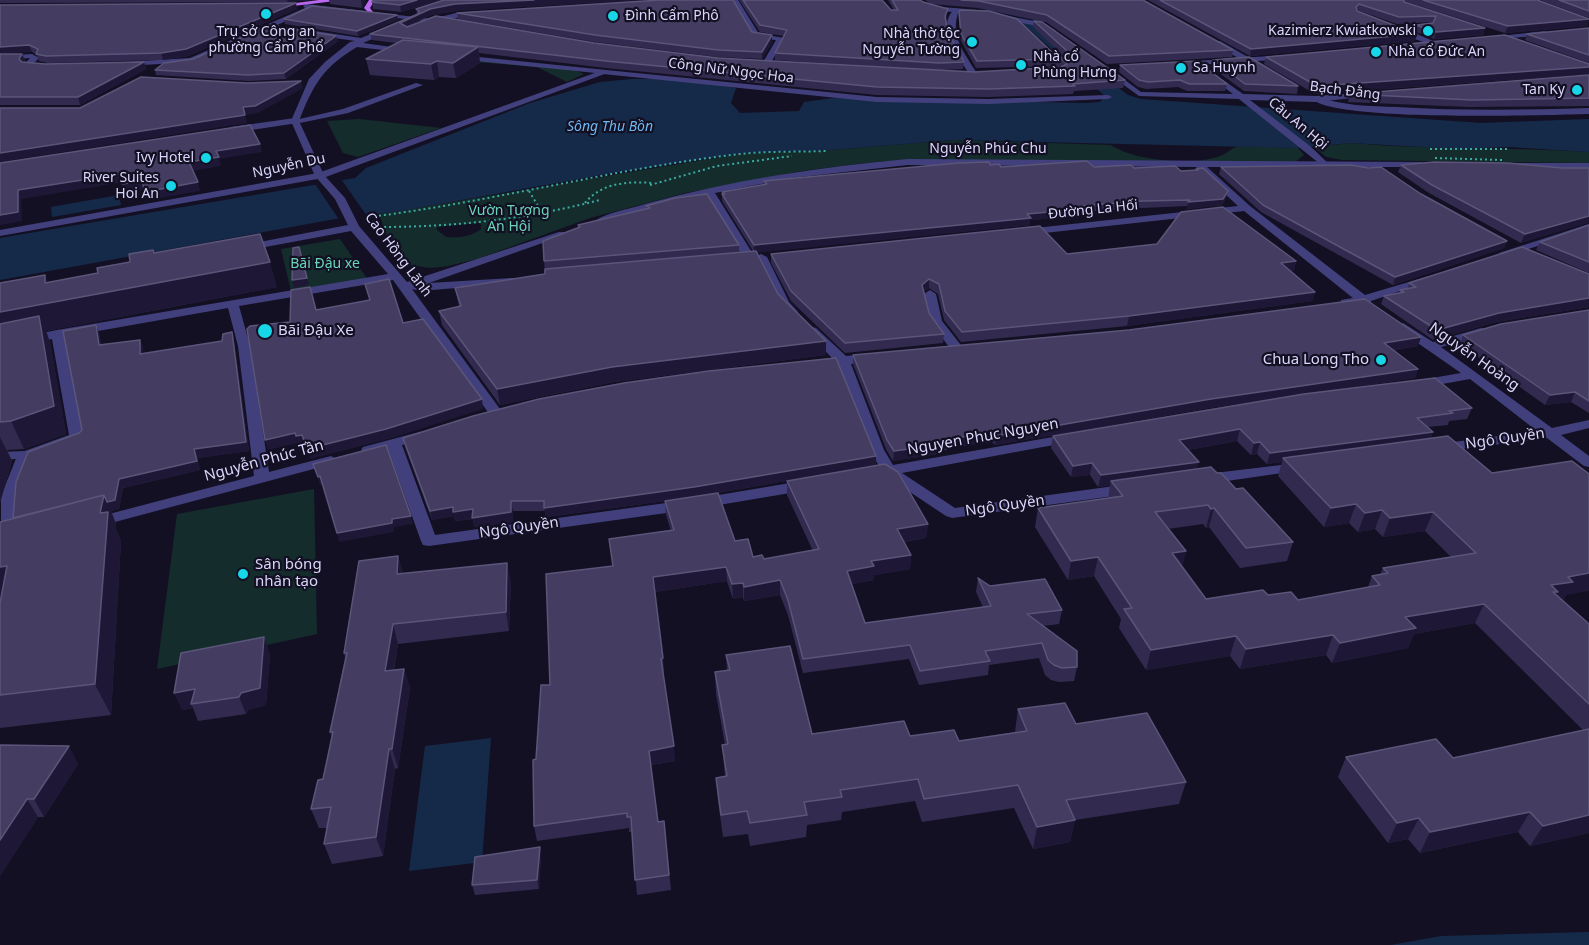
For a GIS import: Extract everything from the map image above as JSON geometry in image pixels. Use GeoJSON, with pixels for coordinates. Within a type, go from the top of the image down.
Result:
{"type":"FeatureCollection","features":[{"type":"Feature","properties":{"kind":"main road"},"geometry":{"type":"LineString","coordinates":[[265,6],[288,6],[341,0]]}},
{"type":"Feature","properties":{"kind":"main road"},"geometry":{"type":"LineString","coordinates":[[370,12],[367,8],[372,0]]}},
{"type":"Feature","properties":{"kind":"street"},"geometry":{"type":"LineString","coordinates":[[735,0],[757,36],[781,38],[762,64],[777,64]]}},
{"type":"Feature","properties":{"kind":"street"},"geometry":{"type":"LineString","coordinates":[[917,0],[928,8],[978,12],[1019,22],[1044,25],[1062,38]]}},
{"type":"Feature","properties":{"kind":"street"},"geometry":{"type":"LineString","coordinates":[[288,6],[314,6],[457,24]]}},
{"type":"Feature","properties":{"kind":"street"},"geometry":{"type":"LineString","coordinates":[[116,64],[163,64],[191,60],[273,26],[314,6]]}},
{"type":"Feature","properties":{"kind":"street"},"geometry":{"type":"LineString","coordinates":[[401,16],[421,9]]}},
{"type":"Feature","properties":{"kind":"street"},"geometry":{"type":"LineString","coordinates":[[956,10],[950,21],[952,40],[974,75]]}},
{"type":"Feature","properties":{"kind":"street"},"geometry":{"type":"LineString","coordinates":[[411,28],[432,20],[480,13]]}},
{"type":"Feature","properties":{"kind":"street"},"geometry":{"type":"LineString","coordinates":[[295,120],[312,82],[356,42],[415,18]]}},
{"type":"Feature","properties":{"kind":"street"},"geometry":{"type":"LineString","coordinates":[[1019,22],[1031,34]]}},
{"type":"Feature","properties":{"kind":"street"},"geometry":{"type":"LineString","coordinates":[[1387,25],[1436,43],[1410,45]]}},
{"type":"Feature","properties":{"kind":"street"},"geometry":{"type":"LineString","coordinates":[[273,26],[284,27]]}},
{"type":"Feature","properties":{"kind":"street"},"geometry":{"type":"LineString","coordinates":[[1396,28],[1419,26]]}},
{"type":"Feature","properties":{"kind":"street"},"geometry":{"type":"LineString","coordinates":[[306,31],[368,46],[412,51]]}},
{"type":"Feature","properties":{"kind":"street"},"geometry":{"type":"LineString","coordinates":[[1486,32],[1519,44]]}},
{"type":"Feature","properties":{"kind":"street"},"geometry":{"type":"LineString","coordinates":[[1473,39],[1554,32]]}},
{"type":"Feature","properties":{"kind":"street"},"geometry":{"type":"LineString","coordinates":[[343,54],[400,33]]}},
{"type":"Feature","properties":{"kind":"street"},"geometry":{"type":"LineString","coordinates":[[1208,38],[1267,71]]}},
{"type":"Feature","properties":{"kind":"street","name":"Công Nữ Ngọc Hoa"},"geometry":{"type":"LineString","coordinates":[[446,55],[807,93],[915,101],[1052,100],[1108,97]]}},
{"type":"Feature","properties":{"kind":"street"},"geometry":{"type":"LineString","coordinates":[[0,58],[32,56],[35,58],[28,65],[48,67]]}},
{"type":"Feature","properties":{"kind":"street"},"geometry":{"type":"LineString","coordinates":[[1175,64],[1294,56]]}},
{"type":"Feature","properties":{"kind":"street","name":"Cầu An Hội"},"geometry":{"type":"LineString","coordinates":[[1198,63],[1249,101],[1325,165]]}},
{"type":"Feature","properties":{"kind":"street"},"geometry":{"type":"LineString","coordinates":[[148,74],[163,64]]}},
{"type":"Feature","properties":{"kind":"street","name":"Bạch Đằng"},"geometry":{"type":"LineString","coordinates":[[1118,67],[1102,66],[1139,94],[1249,101],[1316,99],[1322,103],[1346,107],[1465,114],[1589,111]]}},
{"type":"Feature","properties":{"kind":"street","name":"Nguyễn Du"},"geometry":{"type":"LineString","coordinates":[[0,233],[324,179],[606,72]]}},
{"type":"Feature","properties":{"kind":"street"},"geometry":{"type":"LineString","coordinates":[[962,75],[984,74]]}},
{"type":"Feature","properties":{"kind":"street"},"geometry":{"type":"LineString","coordinates":[[296,84],[312,82]]}},
{"type":"Feature","properties":{"kind":"street"},"geometry":{"type":"LineString","coordinates":[[224,132],[345,111],[419,85]]}},
{"type":"Feature","properties":{"kind":"street"},"geometry":{"type":"LineString","coordinates":[[1294,88],[1316,99],[1379,94]]}},
{"type":"Feature","properties":{"kind":"street","name":"Cao Hồng Lãnh"},"geometry":{"type":"LineString","coordinates":[[295,120],[324,179],[353,223],[405,287],[495,412]]}},
{"type":"Feature","properties":{"kind":"street","name":"Nguyễn Phúc Chu"},"geometry":{"type":"LineString","coordinates":[[405,287],[665,202],[835,169],[908,162],[1376,165],[1427,162]]}},
{"type":"Feature","properties":{"kind":"street"},"geometry":{"type":"LineString","coordinates":[[1504,163],[1589,166]]}},
{"type":"Feature","properties":{"kind":"street"},"geometry":{"type":"LineString","coordinates":[[1200,165],[1246,208],[1368,304]]}},
{"type":"Feature","properties":{"kind":"street"},"geometry":{"type":"LineString","coordinates":[[1376,165],[1389,175]]}},
{"type":"Feature","properties":{"kind":"street"},"geometry":{"type":"LineString","coordinates":[[709,192],[784,304],[843,361],[877,450],[889,471],[855,477]]}},
{"type":"Feature","properties":{"kind":"street","name":"Đường La Hối"},"geometry":{"type":"LineString","coordinates":[[1012,233],[1246,208]]}},
{"type":"Feature","properties":{"kind":"street"},"geometry":{"type":"LineString","coordinates":[[229,251],[353,223]]}},
{"type":"Feature","properties":{"kind":"street"},"geometry":{"type":"LineString","coordinates":[[1496,256],[1589,227]]}},
{"type":"Feature","properties":{"kind":"street"},"geometry":{"type":"LineString","coordinates":[[1500,239],[1538,257]]}},
{"type":"Feature","properties":{"kind":"street"},"geometry":{"type":"LineString","coordinates":[[1328,305],[1368,304],[1441,275]]}},
{"type":"Feature","properties":{"kind":"street"},"geometry":{"type":"LineString","coordinates":[[0,346],[57,334],[396,276]]}},
{"type":"Feature","properties":{"kind":"street"},"geometry":{"type":"LineString","coordinates":[[405,287],[529,279]]}},
{"type":"Feature","properties":{"kind":"street"},"geometry":{"type":"LineString","coordinates":[[930,294],[936,322],[958,349]]}},
{"type":"Feature","properties":{"kind":"street"},"geometry":{"type":"LineString","coordinates":[[233,305],[244,345],[262,478]]}},
{"type":"Feature","properties":{"kind":"street","name":"Nguyễn Hoàng"},"geometry":{"type":"LineString","coordinates":[[1393,320],[1473,375],[1589,463]]}},
{"type":"Feature","properties":{"kind":"street"},"geometry":{"type":"LineString","coordinates":[[1432,346],[1496,328]]}},
{"type":"Feature","properties":{"kind":"street"},"geometry":{"type":"LineString","coordinates":[[0,456],[26,454],[54,447],[77,436],[57,334]]}},
{"type":"Feature","properties":{"kind":"street"},"geometry":{"type":"LineString","coordinates":[[808,364],[889,356]]}},
{"type":"Feature","properties":{"kind":"street"},"geometry":{"type":"LineString","coordinates":[[1403,386],[1442,382],[1473,375]]}},
{"type":"Feature","properties":{"kind":"street","name":"Ngô Quyền"},"geometry":{"type":"LineString","coordinates":[[1422,450],[1551,433],[1589,424]]}},
{"type":"Feature","properties":{"kind":"street","name":"Nguyễn Phúc Tần"},"geometry":{"type":"LineString","coordinates":[[77,527],[394,444],[439,430]]}},
{"type":"Feature","properties":{"kind":"street","name":"Nguyen Phuc Nguyen"},"geometry":{"type":"LineString","coordinates":[[889,471],[1084,436]]}},
{"type":"Feature","properties":{"kind":"street","name":"Ngô Quyền"},"geometry":{"type":"LineString","coordinates":[[394,444],[429,541],[695,504],[821,483]]}},
{"type":"Feature","properties":{"kind":"street"},"geometry":{"type":"LineString","coordinates":[[9,545],[7,502],[12,479],[26,454]]}},
{"type":"Feature","properties":{"kind":"street"},"geometry":{"type":"LineString","coordinates":[[1187,482],[1316,464]]}},
{"type":"Feature","properties":{"kind":"street","name":"Ngô Quyền"},"geometry":{"type":"LineString","coordinates":[[889,471],[952,513],[1140,488]]}},
{"type":"Feature","properties":{"kind":"path"},"geometry":{"type":"LineString","coordinates":[[1420,148],[1517,150]]}},
{"type":"Feature","properties":{"kind":"path"},"geometry":{"type":"LineString","coordinates":[[1427,162],[1504,163]]}},
{"type":"Feature","properties":{"kind":"path"},"geometry":{"type":"LineString","coordinates":[[529,191],[557,236]]}},
{"type":"Feature","properties":{"kind":"green space"},"geometry":{"type":"Polygon","coordinates":[[[408,54],[572,69],[584,74],[567,82],[537,67],[404,56],[408,54]]]}},
{"type":"Feature","properties":{"kind":"green space"},"geometry":{"type":"Polygon","coordinates":[[[359,119],[441,128],[358,157],[343,153],[327,121],[359,119]]]}},
{"type":"Feature","properties":{"kind":"green space","name":"Vườn Tượng An Hội"},"geometry":{"type":"Polygon","coordinates":[[[953,140],[1111,145],[1134,155],[1180,161],[1209,159],[1241,146],[1298,148],[1304,155],[1295,162],[885,161],[802,171],[685,193],[590,218],[477,259],[430,268],[397,263],[379,214],[745,153],[831,150],[953,140]],[[481,224],[437,227],[437,230],[446,237],[460,237],[477,232],[481,229],[481,224]]]}},
{"type":"Feature","properties":{"kind":"green space"},"geometry":{"type":"Polygon","coordinates":[[[1351,143],[1589,152],[1589,163],[1342,160],[1326,157],[1314,147],[1351,143]]]}},
{"type":"Feature","properties":{"kind":"green space","name":"Bãi Đậu xe"},"geometry":{"type":"Polygon","coordinates":[[[340,239],[368,280],[291,291],[281,249],[340,239]]]}},
{"type":"Feature","properties":{"kind":"green space","name":"Sân bóng nhân tạo"},"geometry":{"type":"Polygon","coordinates":[[[314,489],[317,634],[157,669],[177,514],[314,489]]]}},
{"type":"Feature","properties":{"kind":"water","name":"Sông Thu Bồn"},"geometry":{"type":"Polygon","coordinates":[[[983,6],[1061,11],[1037,26],[1128,95],[1141,99],[1481,123],[1589,119],[1589,152],[1509,147],[1458,149],[1351,143],[1297,148],[953,140],[831,150],[745,153],[607,174],[400,211],[335,219],[0,280],[0,238],[355,178],[366,168],[530,103],[600,82],[631,79],[679,79],[736,88],[731,103],[740,113],[799,111],[804,102],[833,98],[1087,103],[1100,102],[1105,96],[1022,23],[1034,20],[978,8],[983,6]]]}},
{"type":"Feature","properties":{"kind":"water"},"geometry":{"type":"Polygon","coordinates":[[[119,195],[121,205],[52,217],[51,207],[119,195]]]}},
{"type":"Feature","properties":{"kind":"water"},"geometry":{"type":"Polygon","coordinates":[[[491,738],[482,862],[409,871],[425,746],[491,738]]]}},
{"type":"Feature","properties":{"kind":"water"},"geometry":{"type":"Polygon","coordinates":[[[1589,932],[1589,945],[1391,945],[1441,936],[1589,932]]]}},
{"type":"Feature","properties":{"kind":"pier"},"geometry":{"type":"Polygon","coordinates":[[[341,179],[367,216],[340,221],[315,184],[341,179]]]}},
{"type":"Feature","properties":{"kind":"building"},"geometry":{"type":"Polygon","coordinates":[[[373,0],[417,0],[400,5],[372,2],[373,0]]]}},
{"type":"Feature","properties":{"kind":"building"},"geometry":{"type":"Polygon","coordinates":[[[444,0],[534,0],[455,4],[430,9],[400,23],[407,27],[436,16],[594,43],[718,58],[974,72],[1061,67],[1067,64],[1061,59],[977,61],[961,34],[959,13],[960,10],[989,11],[1017,19],[1057,57],[1067,58],[1066,50],[1034,21],[1042,22],[1125,80],[1072,84],[1075,86],[989,89],[877,87],[606,61],[370,34],[418,14],[419,11],[416,9],[444,0]]]}},
{"type":"Feature","properties":{"kind":"building"},"geometry":{"type":"Polygon","coordinates":[[[660,0],[733,0],[752,32],[772,35],[762,52],[718,50],[595,35],[457,13],[660,0]]]}},
{"type":"Feature","properties":{"kind":"building"},"geometry":{"type":"Polygon","coordinates":[[[743,0],[882,0],[891,10],[898,10],[892,0],[920,0],[948,9],[945,16],[948,33],[964,62],[939,63],[775,53],[787,30],[760,25],[743,0]]]}},
{"type":"Feature","properties":{"kind":"building"},"geometry":{"type":"Polygon","coordinates":[[[961,0],[1143,0],[1233,50],[1109,56],[1047,15],[979,1],[961,0]]]}},
{"type":"Feature","properties":{"kind":"building"},"geometry":{"type":"Polygon","coordinates":[[[1160,0],[1404,0],[1404,2],[1485,28],[1436,32],[1416,25],[1433,23],[1436,16],[1399,17],[1359,4],[1356,7],[1357,11],[1417,34],[1251,49],[1160,0]]]}},
{"type":"Feature","properties":{"kind":"building"},"geometry":{"type":"Polygon","coordinates":[[[1423,0],[1537,0],[1589,19],[1508,26],[1423,0]]]}},
{"type":"Feature","properties":{"kind":"building"},"geometry":{"type":"Polygon","coordinates":[[[1559,0],[1589,0],[1589,11],[1559,0]]]}},
{"type":"Feature","properties":{"kind":"building"},"geometry":{"type":"Polygon","coordinates":[[[296,3],[186,49],[161,53],[46,56],[36,54],[38,49],[29,45],[0,47],[0,5],[296,3]]]}},
{"type":"Feature","properties":{"kind":"building"},"geometry":{"type":"Polygon","coordinates":[[[312,6],[397,15],[357,31],[284,19],[312,6]]]}},
{"type":"Feature","properties":{"kind":"building"},"geometry":{"type":"Polygon","coordinates":[[[270,25],[336,36],[284,73],[248,75],[155,70],[164,63],[193,59],[270,25]]]}},
{"type":"Feature","properties":{"kind":"building"},"geometry":{"type":"Polygon","coordinates":[[[1589,28],[1589,55],[1527,34],[1589,28]]]}},
{"type":"Feature","properties":{"kind":"building"},"geometry":{"type":"Polygon","coordinates":[[[1505,35],[1589,64],[1589,67],[1317,86],[1266,57],[1505,35]]]}},
{"type":"Feature","properties":{"kind":"building"},"geometry":{"type":"Polygon","coordinates":[[[403,40],[478,47],[453,63],[437,61],[431,64],[366,59],[403,40]]]}},
{"type":"Feature","properties":{"kind":"building"},"geometry":{"type":"Polygon","coordinates":[[[0,54],[22,54],[19,59],[22,62],[45,64],[144,62],[78,97],[0,97],[0,54]]]}},
{"type":"Feature","properties":{"kind":"building"},"geometry":{"type":"Polygon","coordinates":[[[1249,57],[1298,86],[1245,84],[1213,60],[1249,57]]]}},
{"type":"Feature","properties":{"kind":"building"},"geometry":{"type":"Polygon","coordinates":[[[1197,61],[1227,84],[1189,84],[1180,80],[1148,82],[1139,80],[1120,65],[1197,61]]]}},
{"type":"Feature","properties":{"kind":"building"},"geometry":{"type":"Polygon","coordinates":[[[1589,75],[1589,98],[1472,100],[1350,94],[1589,75]]]}},
{"type":"Feature","properties":{"kind":"building"},"geometry":{"type":"Polygon","coordinates":[[[141,77],[247,83],[301,81],[255,106],[243,107],[245,115],[0,153],[0,108],[80,108],[141,77]]]}},
{"type":"Feature","properties":{"kind":"building"},"geometry":{"type":"Polygon","coordinates":[[[250,125],[260,144],[216,151],[219,157],[189,162],[198,182],[145,192],[142,181],[122,184],[121,174],[18,190],[18,212],[0,215],[0,163],[250,125]]]}},
{"type":"Feature","properties":{"kind":"building"},"geometry":{"type":"Polygon","coordinates":[[[1087,161],[1094,167],[1175,166],[1181,171],[1203,168],[1228,191],[1223,199],[1188,202],[1190,200],[1142,201],[1080,206],[1083,209],[1027,214],[1031,218],[754,245],[722,194],[725,194],[722,192],[767,184],[764,181],[958,163],[989,162],[990,165],[999,164],[1001,167],[1087,161]]]}},
{"type":"Feature","properties":{"kind":"building"},"geometry":{"type":"Polygon","coordinates":[[[1434,162],[1508,163],[1589,168],[1589,216],[1525,234],[1432,185],[1401,165],[1434,162]]]}},
{"type":"Feature","properties":{"kind":"building"},"geometry":{"type":"Polygon","coordinates":[[[1351,165],[1368,168],[1381,167],[1421,194],[1507,241],[1395,277],[1263,205],[1221,167],[1351,165]]]}},
{"type":"Feature","properties":{"kind":"building"},"geometry":{"type":"Polygon","coordinates":[[[707,194],[739,245],[544,261],[543,241],[580,227],[578,225],[650,208],[646,206],[675,198],[707,194]]]}},
{"type":"Feature","properties":{"kind":"building"},"geometry":{"type":"Polygon","coordinates":[[[1223,207],[1296,261],[1281,263],[1315,292],[1129,316],[962,332],[945,311],[939,284],[929,279],[922,285],[929,313],[944,334],[845,343],[791,291],[771,254],[1040,226],[1067,254],[1157,244],[1181,212],[1223,207]]]}},
{"type":"Feature","properties":{"kind":"building"},"geometry":{"type":"Polygon","coordinates":[[[1589,225],[1589,262],[1540,242],[1589,225]]]}},
{"type":"Feature","properties":{"kind":"building"},"geometry":{"type":"Polygon","coordinates":[[[260,234],[270,262],[0,312],[0,283],[45,275],[45,283],[98,273],[97,268],[130,262],[129,254],[153,250],[154,253],[260,234]]]}},
{"type":"Feature","properties":{"kind":"building"},"geometry":{"type":"Polygon","coordinates":[[[299,247],[307,278],[292,280],[293,248],[299,247]]]}},
{"type":"Feature","properties":{"kind":"building"},"geometry":{"type":"Polygon","coordinates":[[[1522,247],[1589,274],[1589,298],[1499,313],[1437,330],[1384,296],[1416,287],[1409,283],[1522,247]]]}},
{"type":"Feature","properties":{"kind":"building"},"geometry":{"type":"Polygon","coordinates":[[[756,251],[778,294],[826,341],[612,367],[497,389],[439,311],[461,306],[455,288],[545,274],[545,269],[756,251]]]}},
{"type":"Feature","properties":{"kind":"building"},"geometry":{"type":"Polygon","coordinates":[[[389,279],[403,323],[423,319],[482,399],[386,429],[307,449],[302,435],[296,436],[295,433],[265,440],[247,329],[250,326],[290,322],[291,290],[310,287],[316,310],[370,300],[365,284],[389,279]]]}},
{"type":"Feature","properties":{"kind":"building"},"geometry":{"type":"Polygon","coordinates":[[[1365,299],[1421,337],[1384,343],[1418,369],[1211,399],[996,436],[993,433],[947,439],[948,441],[936,442],[938,445],[894,451],[887,440],[853,355],[1129,330],[1365,299]]]}},
{"type":"Feature","properties":{"kind":"building"},"geometry":{"type":"Polygon","coordinates":[[[1589,310],[1589,401],[1575,392],[1550,395],[1463,335],[1501,324],[1589,310]]]}},
{"type":"Feature","properties":{"kind":"building"},"geometry":{"type":"Polygon","coordinates":[[[39,316],[54,406],[11,421],[0,422],[0,324],[39,316]]]}},
{"type":"Feature","properties":{"kind":"building"},"geometry":{"type":"Polygon","coordinates":[[[96,325],[99,345],[140,340],[140,354],[222,341],[223,334],[232,332],[246,442],[194,449],[197,461],[119,479],[115,500],[107,502],[104,495],[13,518],[16,482],[28,452],[82,430],[63,331],[96,325]]]}},
{"type":"Feature","properties":{"kind":"building"},"geometry":{"type":"Polygon","coordinates":[[[836,358],[876,456],[694,487],[544,508],[544,501],[511,501],[511,512],[472,518],[473,509],[453,512],[453,507],[430,511],[403,438],[473,416],[539,399],[624,383],[709,371],[836,358]]]}},
{"type":"Feature","properties":{"kind":"building"},"geometry":{"type":"Polygon","coordinates":[[[1435,378],[1472,408],[1417,418],[1433,432],[1270,453],[1260,442],[1254,443],[1240,429],[1179,440],[1199,462],[1101,475],[1092,463],[1073,466],[1053,436],[1304,394],[1435,378]]]}},
{"type":"Feature","properties":{"kind":"building"},"geometry":{"type":"Polygon","coordinates":[[[1448,436],[1492,473],[1572,461],[1589,474],[1589,573],[1568,577],[1573,582],[1551,585],[1558,592],[1553,592],[1589,624],[1589,704],[1484,604],[1405,617],[1416,628],[1340,643],[1333,635],[1246,649],[1236,636],[1151,650],[1124,609],[1132,608],[1098,557],[1071,561],[1038,508],[1123,496],[1111,481],[1211,467],[1217,473],[1221,473],[1236,489],[1243,488],[1293,542],[1246,548],[1214,508],[1211,509],[1208,505],[1155,512],[1186,551],[1172,553],[1206,599],[1263,590],[1268,595],[1291,592],[1298,600],[1380,585],[1372,576],[1388,573],[1383,568],[1476,553],[1433,512],[1390,518],[1382,510],[1365,513],[1356,504],[1331,508],[1283,458],[1448,436]]]}},
{"type":"Feature","properties":{"kind":"building"},"geometry":{"type":"Polygon","coordinates":[[[386,445],[411,516],[392,519],[392,523],[337,533],[320,476],[318,477],[313,464],[386,445]]]}},
{"type":"Feature","properties":{"kind":"building"},"geometry":{"type":"Polygon","coordinates":[[[885,464],[898,472],[928,524],[897,529],[911,555],[871,561],[874,566],[847,571],[865,623],[991,606],[978,578],[990,586],[1045,579],[1062,610],[1027,614],[1077,651],[1077,667],[1062,668],[1054,665],[1048,660],[1042,643],[985,651],[990,661],[920,671],[910,645],[803,659],[788,600],[780,580],[744,587],[743,583],[732,584],[726,567],[653,577],[663,658],[661,659],[674,746],[649,751],[658,822],[664,821],[669,875],[635,880],[631,817],[627,817],[627,813],[534,826],[533,760],[536,759],[541,685],[550,685],[546,574],[613,566],[609,539],[674,530],[665,501],[718,493],[735,541],[748,539],[753,557],[762,555],[764,559],[819,549],[787,481],[885,464]]]}},
{"type":"Feature","properties":{"kind":"building"},"geometry":{"type":"Polygon","coordinates":[[[104,495],[100,513],[108,512],[95,684],[0,695],[0,603],[7,566],[0,567],[0,522],[104,495]]]}},
{"type":"Feature","properties":{"kind":"building"},"geometry":{"type":"Polygon","coordinates":[[[398,556],[397,574],[507,563],[506,612],[393,624],[385,671],[404,669],[376,837],[324,844],[331,807],[311,809],[318,780],[323,779],[333,732],[330,732],[347,653],[344,653],[359,561],[398,556]]]}},
{"type":"Feature","properties":{"kind":"building"},"geometry":{"type":"Polygon","coordinates":[[[264,637],[260,688],[241,693],[239,697],[191,704],[195,689],[174,693],[181,653],[264,637]]]}},
{"type":"Feature","properties":{"kind":"building"},"geometry":{"type":"Polygon","coordinates":[[[790,646],[812,734],[904,721],[910,736],[954,730],[959,741],[1027,731],[1018,709],[1065,703],[1076,724],[1147,713],[1186,782],[1066,800],[1075,820],[1037,827],[1018,785],[924,799],[918,779],[840,790],[842,797],[804,802],[807,815],[750,823],[747,811],[721,815],[716,778],[727,776],[722,745],[728,744],[715,672],[730,670],[726,655],[790,646]]]}},
{"type":"Feature","properties":{"kind":"building"},"geometry":{"type":"Polygon","coordinates":[[[1589,729],[1589,815],[1543,826],[1530,812],[1430,832],[1419,818],[1397,823],[1346,757],[1436,739],[1453,758],[1589,729]]]}},
{"type":"Feature","properties":{"kind":"building"},"geometry":{"type":"Polygon","coordinates":[[[0,745],[69,746],[34,799],[27,799],[0,840],[0,745]]]}},
{"type":"Feature","properties":{"kind":"building"},"geometry":{"type":"Polygon","coordinates":[[[540,847],[537,880],[472,885],[475,857],[540,847]]]}},
{"type":"Feature","properties":{"kind":"place","name":"Trụ sở Công an phường Cẩm Phổ"},"geometry":{"type":"Point","coordinates":[266,14]}},
{"type":"Feature","properties":{"kind":"place","name":"Đình Cẩm Phô"},"geometry":{"type":"Point","coordinates":[613,16]}},
{"type":"Feature","properties":{"kind":"place","name":"Kazimierz Kwiatkowski"},"geometry":{"type":"Point","coordinates":[1428,31]}},
{"type":"Feature","properties":{"kind":"place","name":"Nhà thờ tộc Nguyễn Tường"},"geometry":{"type":"Point","coordinates":[972,42]}},
{"type":"Feature","properties":{"kind":"place","name":"Nhà cổ Đức An"},"geometry":{"type":"Point","coordinates":[1376,52]}},
{"type":"Feature","properties":{"kind":"place","name":"Nhà cổ Phùng Hưng"},"geometry":{"type":"Point","coordinates":[1021,65]}},
{"type":"Feature","properties":{"kind":"place","name":"Sa Huynh"},"geometry":{"type":"Point","coordinates":[1181,68]}},
{"type":"Feature","properties":{"kind":"place","name":"Tan Ky"},"geometry":{"type":"Point","coordinates":[1577,90]}},
{"type":"Feature","properties":{"kind":"place","name":"Ivy Hotel"},"geometry":{"type":"Point","coordinates":[206,158]}},
{"type":"Feature","properties":{"kind":"place","name":"River Suites Hoi An"},"geometry":{"type":"Point","coordinates":[171,186]}},
{"type":"Feature","properties":{"kind":"place","name":"Bãi Đậu Xe"},"geometry":{"type":"Point","coordinates":[265,331]}},
{"type":"Feature","properties":{"kind":"place","name":"Chua Long Tho"},"geometry":{"type":"Point","coordinates":[1381,360]}},
{"type":"Feature","properties":{"kind":"place","name":"Sân bóng nhân tạo"},"geometry":{"type":"Point","coordinates":[243,574]}}]}
